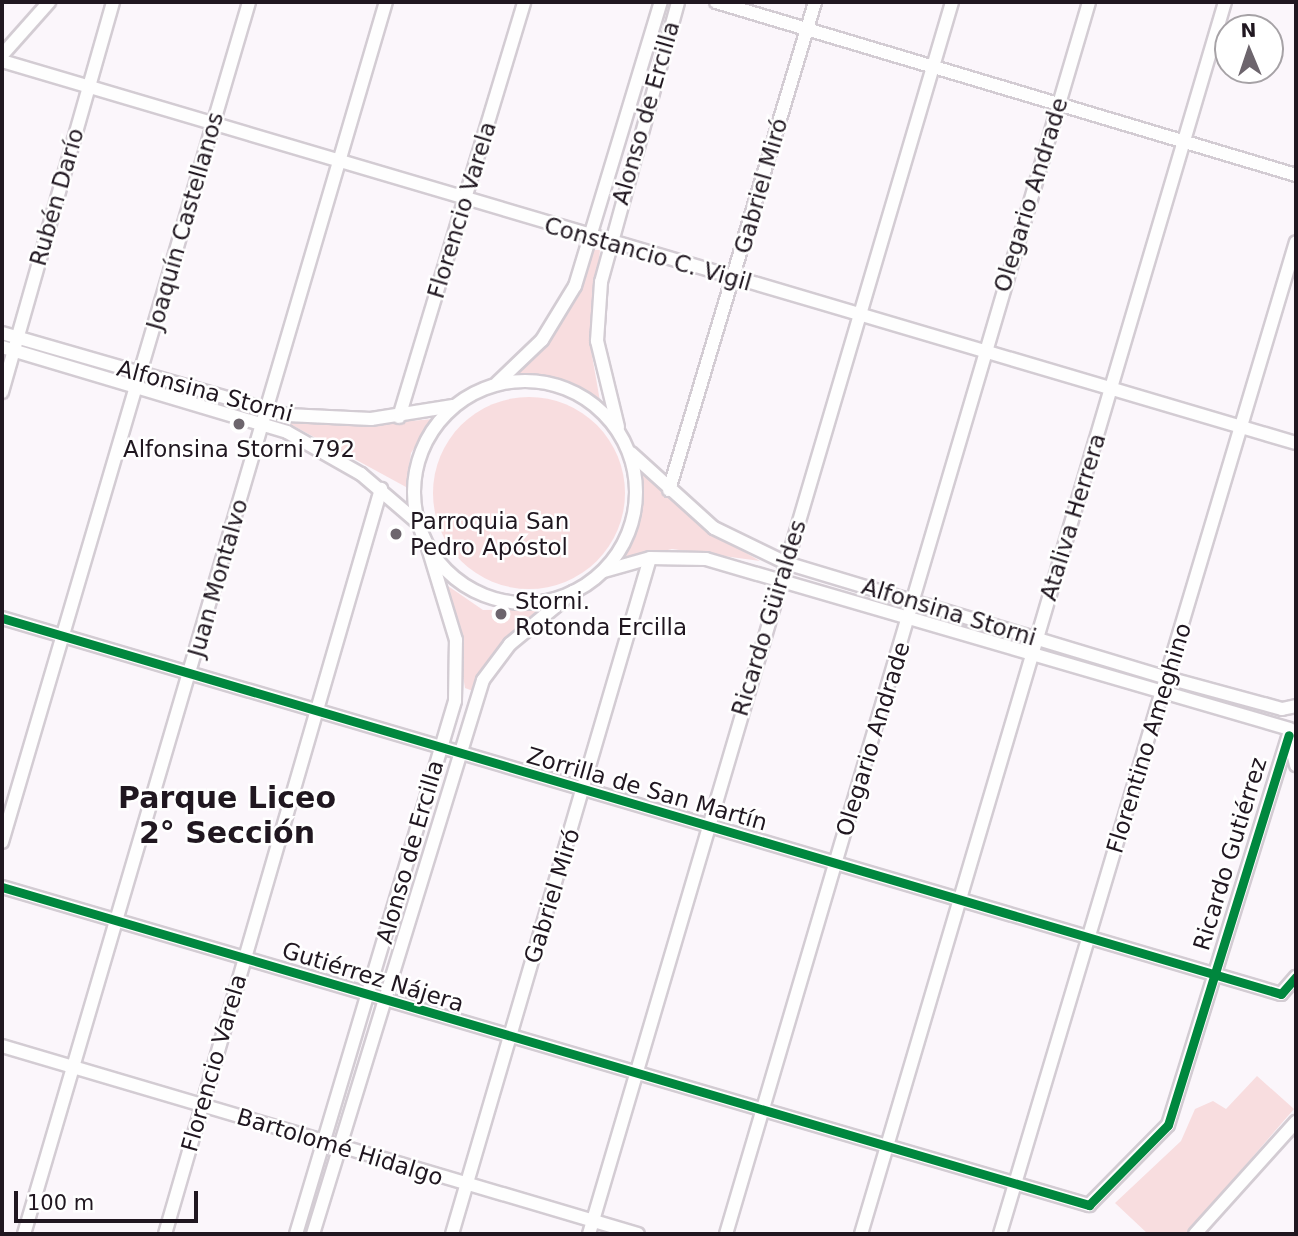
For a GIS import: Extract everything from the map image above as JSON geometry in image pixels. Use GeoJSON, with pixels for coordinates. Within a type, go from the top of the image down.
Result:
{"type":"FeatureCollection","features":[{"type":"Feature","properties":{"kind":"street"},"geometry":{"type":"LineString","coordinates":[[2,55],[49,2]]}},
{"type":"Feature","properties":{"kind":"street","name":"Rubén Darío"},"geometry":{"type":"LineString","coordinates":[[2,392],[11,346],[113,2]]}},
{"type":"Feature","properties":{"kind":"street","name":"Joaquín Castellanos"},"geometry":{"type":"LineString","coordinates":[[2,842],[249,2]]}},
{"type":"Feature","properties":{"kind":"street","name":"Juan Montalvo"},"geometry":{"type":"LineString","coordinates":[[24,1234],[386,2]]}},
{"type":"Feature","properties":{"kind":"street","name":"Florencio Varela"},"geometry":{"type":"LineString","coordinates":[[399,417],[524,2]]}},
{"type":"Feature","properties":{"kind":"street","name":"Alonso de Ercilla"},"geometry":{"type":"LineString","coordinates":[[497,383],[554,325],[590,237],[661,2]]}},
{"type":"Feature","properties":{"kind":"street","name":"Alonso de Ercilla"},"geometry":{"type":"LineString","coordinates":[[619,430],[597,341],[609,243],[678,2]]}},
{"type":"Feature","properties":{"kind":"street"},"geometry":{"type":"LineString","coordinates":[[716,2],[1296,175]]}},
{"type":"Feature","properties":{"kind":"street","name":"Gabriel Miró"},"geometry":{"type":"LineString","coordinates":[[669,490],[815,2]]}},
{"type":"Feature","properties":{"kind":"street","name":"Ricardo Güiraldes"},"geometry":{"type":"LineString","coordinates":[[591,1228],[951,2]]}},
{"type":"Feature","properties":{"kind":"street","name":"Olegario Andrade"},"geometry":{"type":"LineString","coordinates":[[726,1234],[1089,2]]}},
{"type":"Feature","properties":{"kind":"street","name":"Ataliva Herrera"},"geometry":{"type":"LineString","coordinates":[[861,1234],[1224,2]]}},
{"type":"Feature","properties":{"kind":"street","name":"Constancio C. Vigil"},"geometry":{"type":"LineString","coordinates":[[2,61],[465,202],[860,314],[984,353],[1296,443]]}},
{"type":"Feature","properties":{"kind":"street","name":"Florentino Ameghino"},"geometry":{"type":"LineString","coordinates":[[1000,1234],[1296,242]]}},
{"type":"Feature","properties":{"kind":"street","name":"Alfonsina Storni"},"geometry":{"type":"LineString","coordinates":[[2,333],[11,346],[264,417],[336,456],[382,489],[416,522]]}},
{"type":"Feature","properties":{"kind":"street"},"geometry":{"type":"LineString","coordinates":[[532,380],[566,387],[596,405],[619,430],[631,453],[637,478],[631,528],[604,571],[573,593],[533,602],[492,598],[467,587],[428,548],[416,522],[413,482],[420,453],[453,406],[497,383],[532,380]]}},
{"type":"Feature","properties":{"kind":"street","name":"Alfonsina Storni"},"geometry":{"type":"LineString","coordinates":[[264,417],[399,417],[453,406]]}},
{"type":"Feature","properties":{"kind":"street","name":"Alfonsina Storni"},"geometry":{"type":"LineString","coordinates":[[631,453],[714,528],[786,563],[1032,653],[1282,709],[1296,707],[1289,732],[1296,765]]}},
{"type":"Feature","properties":{"kind":"street","name":"Florencio Varela"},"geometry":{"type":"LineString","coordinates":[[165,1234],[314,711],[382,489]]}},
{"type":"Feature","properties":{"kind":"street","name":"Alonso de Ercilla"},"geometry":{"type":"LineString","coordinates":[[296,1234],[441,747],[458,657],[428,548]]}},
{"type":"Feature","properties":{"kind":"street","name":"Gabriel Miró"},"geometry":{"type":"LineString","coordinates":[[453,1234],[650,558]]}},
{"type":"Feature","properties":{"kind":"street","name":"Alfonsina Storni"},"geometry":{"type":"LineString","coordinates":[[604,571],[650,558],[706,559],[1037,638],[1289,732]]}},
{"type":"Feature","properties":{"kind":"street","name":"Alonso de Ercilla"},"geometry":{"type":"LineString","coordinates":[[313,1234],[459,754],[495,661],[573,593]]}},
{"type":"Feature","properties":{"kind":"street","name":"Zorrilla de San Martín"},"geometry":{"type":"LineString","coordinates":[[2,618],[708,828],[1281,994],[1296,977]]}},
{"type":"Feature","properties":{"kind":"street","name":"Ricardo Gutiérrez"},"geometry":{"type":"LineString","coordinates":[[1096,1202],[1168,1125],[1289,732]]}},
{"type":"Feature","properties":{"kind":"street","name":"Gutiérrez Nájera"},"geometry":{"type":"LineString","coordinates":[[2,887],[885,1150],[1081,1206],[1096,1202]]}},
{"type":"Feature","properties":{"kind":"street","name":"Bartolomé Hidalgo"},"geometry":{"type":"LineString","coordinates":[[2,1046],[467,1185],[591,1228],[638,1234]]}},
{"type":"Feature","properties":{"kind":"street"},"geometry":{"type":"LineString","coordinates":[[1195,1234],[1296,1122]]}},
{"type":"Feature","properties":{"kind":"shaded area"},"geometry":{"type":"Polygon","coordinates":[[[593,250],[600,250],[590,344],[600,401],[578,386],[513,375],[556,332],[593,250]]]}},
{"type":"Feature","properties":{"kind":"shaded area"},"geometry":{"type":"Polygon","coordinates":[[[529,397],[566,404],[597,425],[618,456],[625,493],[618,530],[597,561],[566,582],[529,589],[492,582],[461,561],[440,530],[433,493],[440,456],[461,425],[492,404],[529,397]]]}},
{"type":"Feature","properties":{"kind":"shaded area"},"geometry":{"type":"Polygon","coordinates":[[[281,419],[364,425],[433,419],[411,453],[406,487],[281,419]]]}},
{"type":"Feature","properties":{"kind":"shaded area"},"geometry":{"type":"Polygon","coordinates":[[[640,470],[698,525],[760,561],[672,549],[615,563],[638,522],[640,470]]]}},
{"type":"Feature","properties":{"kind":"shaded area"},"geometry":{"type":"Polygon","coordinates":[[[448,586],[483,610],[544,609],[510,635],[473,691],[465,688],[448,586]]]}},
{"type":"Feature","properties":{"kind":"shaded area"},"geometry":{"type":"Polygon","coordinates":[[[1257,1076],[1294,1109],[1186,1234],[1148,1234],[1115,1203],[1181,1141],[1195,1109],[1213,1101],[1226,1109],[1257,1076]]]}},
{"type":"Feature","properties":{"kind":"cycle path"},"geometry":{"type":"LineString","coordinates":[[2,618],[1281,994],[1296,977]]}},
{"type":"Feature","properties":{"kind":"cycle path"},"geometry":{"type":"LineString","coordinates":[[2,887],[1089,1205],[1168,1125],[1289,735]]}},
{"type":"Feature","properties":{"kind":"place","name":"Alfonsina Storni 792"},"geometry":{"type":"Point","coordinates":[239,424]}},
{"type":"Feature","properties":{"kind":"place","name":"Parroquia San Pedro Apóstol"},"geometry":{"type":"Point","coordinates":[396,534]}},
{"type":"Feature","properties":{"kind":"place","name":"Storni. Rotonda Ercilla"},"geometry":{"type":"Point","coordinates":[501,614]}},
{"type":"Feature","properties":{"kind":"district","name":"Parque Liceo 2° Sección"},"geometry":{"type":"Point","coordinates":[227,815]}}]}
